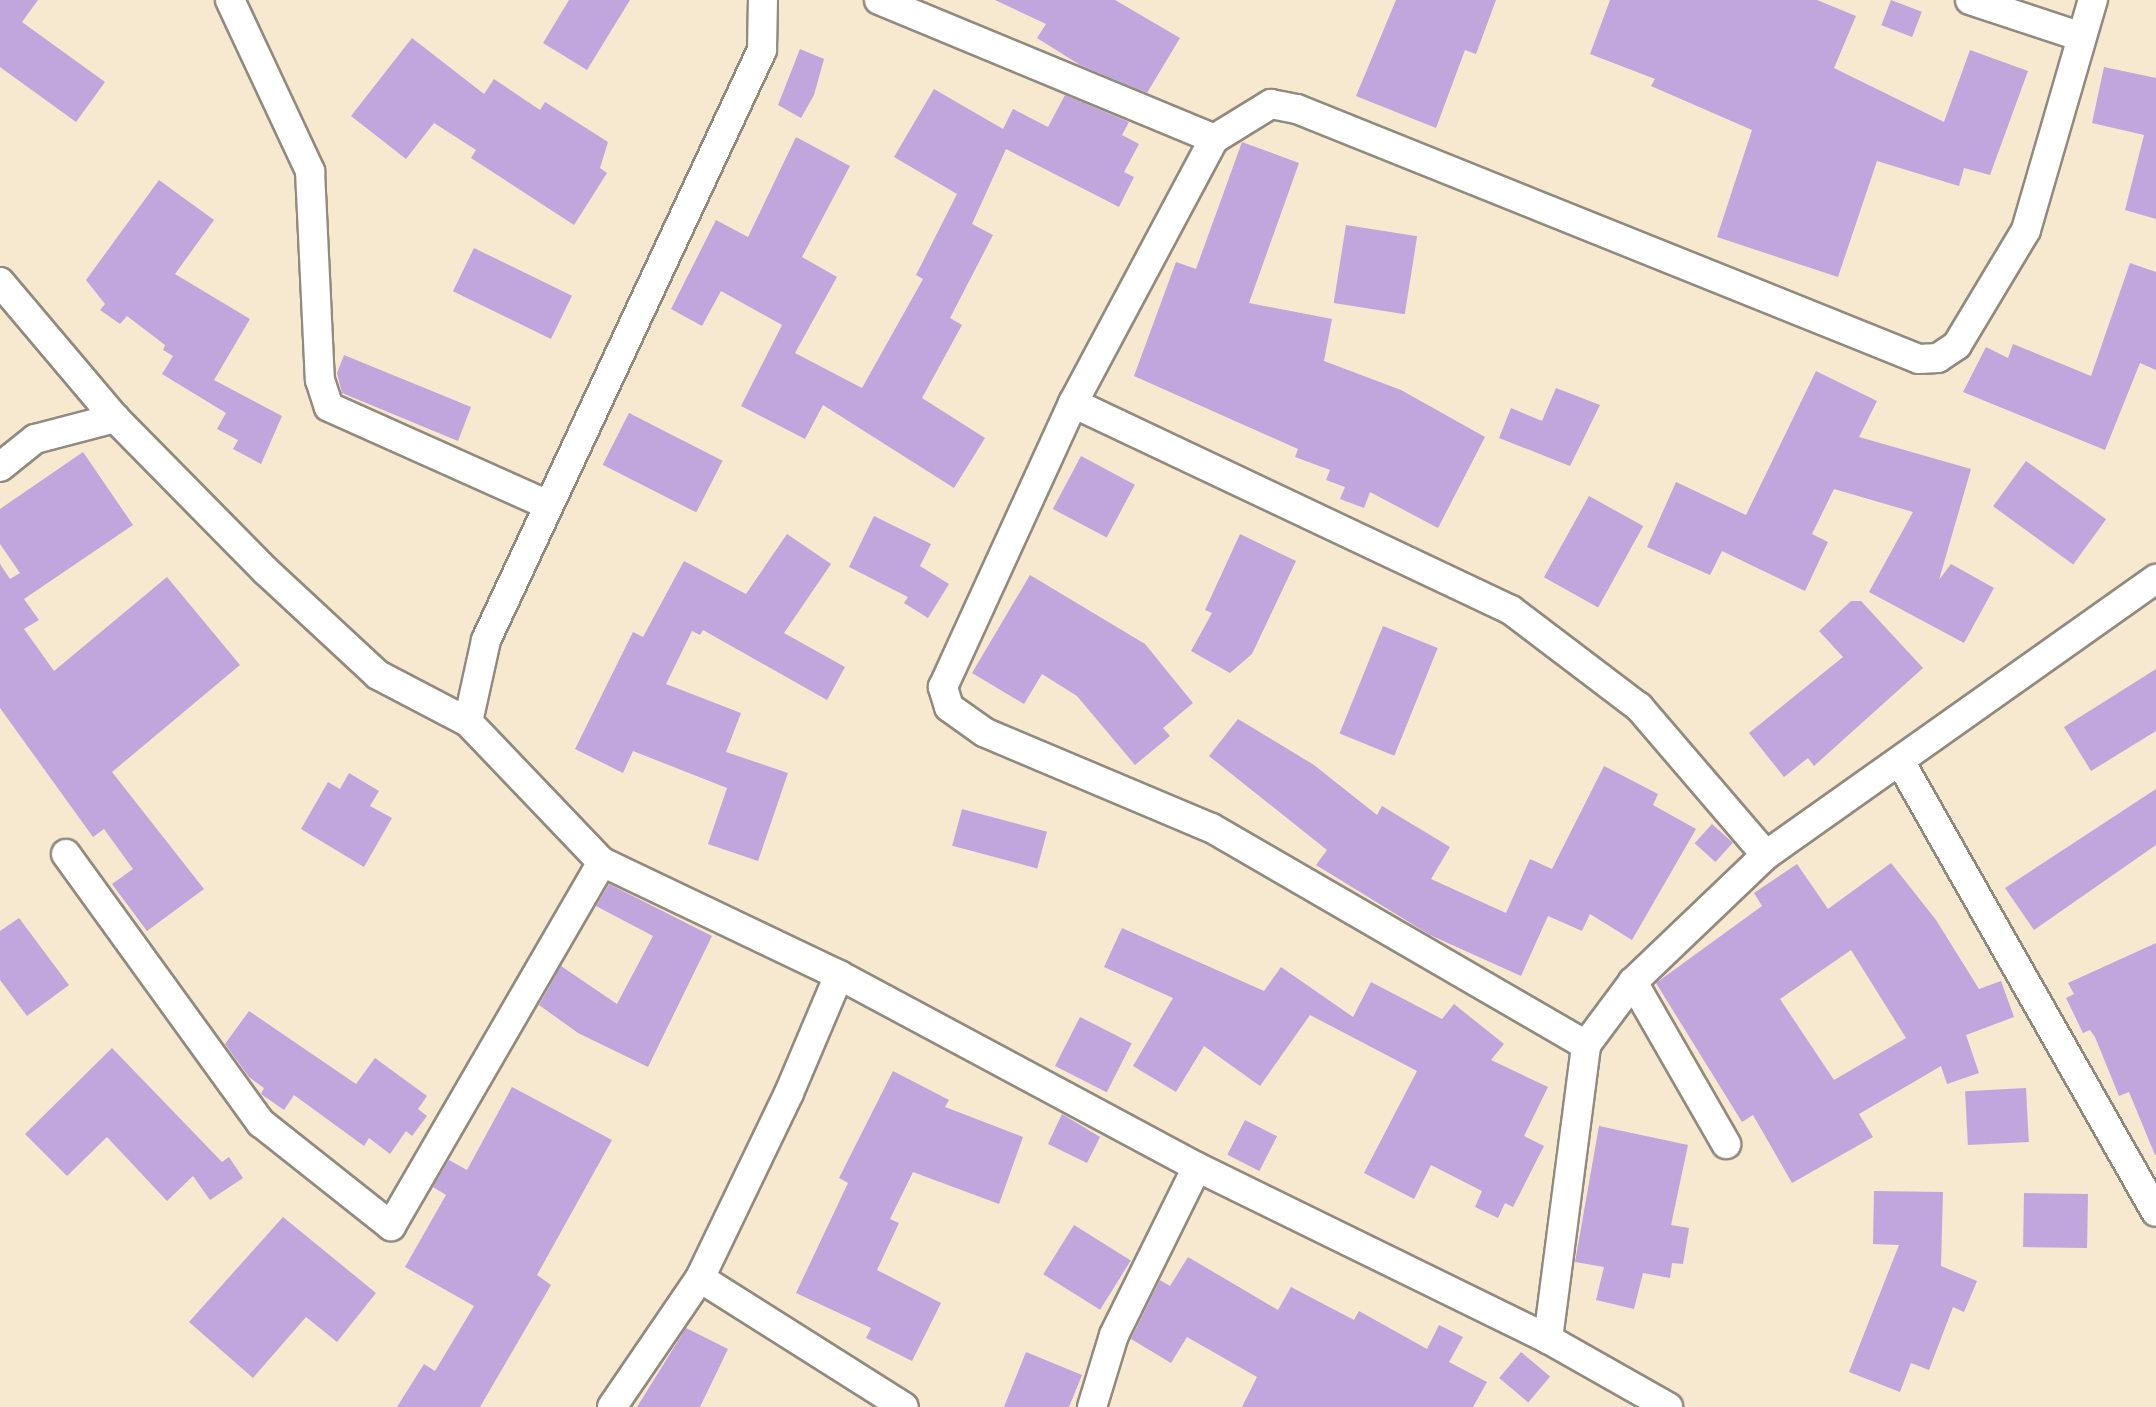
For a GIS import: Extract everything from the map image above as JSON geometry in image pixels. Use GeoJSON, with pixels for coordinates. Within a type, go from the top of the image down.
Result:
{"type":"FeatureCollection","features":[{"type":"Feature","properties":{"kind":"street"},"geometry":{"type":"LineString","coordinates":[[230,0],[310,171],[320,380],[329,407],[548,505]]}},
{"type":"Feature","properties":{"kind":"street"},"geometry":{"type":"LineString","coordinates":[[468,722],[486,640],[762,50],[763,0]]}},
{"type":"Feature","properties":{"kind":"street"},"geometry":{"type":"LineString","coordinates":[[879,0],[1214,139]]}},
{"type":"Feature","properties":{"kind":"street"},"geometry":{"type":"LineString","coordinates":[[1970,0],[2079,36]]}},
{"type":"Feature","properties":{"kind":"street"},"geometry":{"type":"LineString","coordinates":[[1586,1045],[1211,828],[984,732],[949,707],[943,687],[1073,403],[1214,139],[1271,104],[1297,109],[1919,359],[1938,358],[1957,345],[2026,230],[2079,36],[2093,0]]}},
{"type":"Feature","properties":{"kind":"street"},"geometry":{"type":"LineString","coordinates":[[0,282],[115,418],[378,675],[468,722],[602,862],[839,975],[1197,1167],[1548,1339],[1668,1407]]}},
{"type":"Feature","properties":{"kind":"street"},"geometry":{"type":"LineString","coordinates":[[1073,403],[1511,610],[1639,707],[1766,855]]}},
{"type":"Feature","properties":{"kind":"street"},"geometry":{"type":"LineString","coordinates":[[0,467],[35,439],[115,418]]}},
{"type":"Feature","properties":{"kind":"street"},"geometry":{"type":"LineString","coordinates":[[1548,1339],[1586,1045],[1633,982],[1766,855],[1901,763],[2156,579]]}},
{"type":"Feature","properties":{"kind":"street"},"geometry":{"type":"LineString","coordinates":[[1901,763],[2156,1212]]}},
{"type":"Feature","properties":{"kind":"street"},"geometry":{"type":"LineString","coordinates":[[66,854],[261,1123],[391,1226],[602,862]]}},
{"type":"Feature","properties":{"kind":"street"},"geometry":{"type":"LineString","coordinates":[[612,1407],[700,1278],[789,1093],[839,975]]}},
{"type":"Feature","properties":{"kind":"street"},"geometry":{"type":"LineString","coordinates":[[1633,982],[1726,1144]]}},
{"type":"Feature","properties":{"kind":"street"},"geometry":{"type":"LineString","coordinates":[[1092,1407],[1114,1335],[1197,1167]]}},
{"type":"Feature","properties":{"kind":"street"},"geometry":{"type":"LineString","coordinates":[[700,1278],[904,1407]]}},
{"type":"Feature","properties":{"kind":"building"},"geometry":{"type":"Polygon","coordinates":[[[0,0],[38,0],[22,22],[105,82],[76,122],[0,67],[0,0]]]}},
{"type":"Feature","properties":{"kind":"building"},"geometry":{"type":"Polygon","coordinates":[[[569,0],[630,0],[587,70],[543,43],[569,0]]]}},
{"type":"Feature","properties":{"kind":"building"},"geometry":{"type":"Polygon","coordinates":[[[995,0],[1115,0],[1180,38],[1147,93],[1080,65],[1037,38],[1046,24],[995,0]]]}},
{"type":"Feature","properties":{"kind":"building"},"geometry":{"type":"Polygon","coordinates":[[[1396,0],[1496,0],[1476,54],[1465,50],[1436,128],[1356,96],[1396,0]]]}},
{"type":"Feature","properties":{"kind":"building"},"geometry":{"type":"Polygon","coordinates":[[[1610,0],[1817,0],[1856,16],[1834,68],[1944,122],[1970,50],[2028,71],[1990,175],[1964,168],[1959,186],[1877,161],[1838,277],[1717,237],[1752,130],[1651,86],[1655,79],[1590,54],[1610,0]]]}},
{"type":"Feature","properties":{"kind":"building"},"geometry":{"type":"Polygon","coordinates":[[[1891,0],[1922,12],[1912,37],[1881,25],[1891,0]]]}},
{"type":"Feature","properties":{"kind":"building"},"geometry":{"type":"Polygon","coordinates":[[[412,38],[484,94],[494,79],[540,110],[545,102],[608,142],[600,168],[607,173],[574,225],[471,158],[476,150],[434,123],[406,159],[351,116],[412,38]]]}},
{"type":"Feature","properties":{"kind":"building"},"geometry":{"type":"Polygon","coordinates":[[[800,49],[824,59],[814,95],[801,118],[778,105],[800,49]]]}},
{"type":"Feature","properties":{"kind":"building"},"geometry":{"type":"Polygon","coordinates":[[[2104,67],[2156,78],[2156,219],[2125,210],[2144,135],[2092,123],[2104,67]]]}},
{"type":"Feature","properties":{"kind":"building"},"geometry":{"type":"Polygon","coordinates":[[[934,89],[1003,129],[1013,109],[1048,127],[1065,95],[1129,122],[1122,135],[1139,144],[1124,172],[1134,177],[1119,207],[1006,149],[972,224],[993,235],[950,318],[962,325],[922,398],[985,438],[954,488],[823,405],[805,439],[741,406],[782,325],[721,291],[702,326],[671,309],[716,220],[748,237],[796,137],[850,166],[802,257],[837,277],[795,353],[862,388],[923,279],[916,275],[957,194],[894,157],[934,89]]]}},
{"type":"Feature","properties":{"kind":"building"},"geometry":{"type":"Polygon","coordinates":[[[1242,142],[1299,163],[1249,303],[1332,319],[1324,361],[1401,390],[1485,437],[1438,528],[1370,492],[1364,508],[1340,499],[1345,487],[1326,480],[1330,470],[1295,457],[1298,449],[1134,376],[1176,262],[1196,269],[1242,142]]]}},
{"type":"Feature","properties":{"kind":"building"},"geometry":{"type":"Polygon","coordinates":[[[159,180],[214,220],[175,274],[250,319],[214,380],[282,416],[261,464],[233,449],[238,440],[217,429],[226,413],[162,374],[173,356],[163,350],[165,345],[127,316],[120,324],[100,310],[105,304],[86,280],[159,180]]]}},
{"type":"Feature","properties":{"kind":"building"},"geometry":{"type":"Polygon","coordinates":[[[1346,225],[1417,236],[1405,314],[1334,303],[1346,225]]]}},
{"type":"Feature","properties":{"kind":"building"},"geometry":{"type":"Polygon","coordinates":[[[474,248],[572,296],[551,339],[453,291],[474,248]]]}},
{"type":"Feature","properties":{"kind":"building"},"geometry":{"type":"Polygon","coordinates":[[[2130,263],[2156,272],[2156,370],[2140,363],[2105,450],[1963,392],[1986,347],[2008,358],[2013,344],[2091,376],[2130,263]]]}},
{"type":"Feature","properties":{"kind":"building"},"geometry":{"type":"Polygon","coordinates":[[[344,355],[471,407],[458,441],[342,393],[337,373],[344,355]]]}},
{"type":"Feature","properties":{"kind":"building"},"geometry":{"type":"Polygon","coordinates":[[[1816,371],[1877,401],[1859,437],[1971,469],[1939,580],[1951,564],[1994,588],[1964,643],[1869,592],[1913,512],[1834,489],[1812,534],[1828,542],[1805,591],[1722,551],[1710,575],[1647,547],[1676,482],[1746,515],[1816,371]]]}},
{"type":"Feature","properties":{"kind":"building"},"geometry":{"type":"Polygon","coordinates":[[[1556,388],[1600,405],[1570,466],[1499,438],[1511,408],[1542,421],[1556,388]]]}},
{"type":"Feature","properties":{"kind":"building"},"geometry":{"type":"Polygon","coordinates":[[[629,413],[723,461],[696,512],[603,465],[629,413]]]}},
{"type":"Feature","properties":{"kind":"building"},"geometry":{"type":"Polygon","coordinates":[[[83,452],[133,525],[24,599],[39,620],[24,629],[54,671],[167,577],[240,665],[112,772],[204,889],[147,931],[112,884],[133,869],[104,829],[93,837],[0,708],[0,564],[10,579],[20,573],[0,544],[0,509],[83,452]]]}},
{"type":"Feature","properties":{"kind":"building"},"geometry":{"type":"Polygon","coordinates":[[[1081,456],[1135,485],[1107,538],[1053,509],[1081,456]]]}},
{"type":"Feature","properties":{"kind":"building"},"geometry":{"type":"Polygon","coordinates":[[[2026,461],[2106,519],[2073,564],[1993,506],[2026,461]]]}},
{"type":"Feature","properties":{"kind":"building"},"geometry":{"type":"Polygon","coordinates":[[[1589,496],[1643,526],[1598,607],[1544,577],[1589,496]]]}},
{"type":"Feature","properties":{"kind":"building"},"geometry":{"type":"Polygon","coordinates":[[[874,516],[931,544],[920,566],[949,584],[928,618],[904,603],[908,597],[849,567],[874,516]]]}},
{"type":"Feature","properties":{"kind":"building"},"geometry":{"type":"Polygon","coordinates":[[[787,534],[831,564],[784,633],[845,667],[827,700],[703,630],[700,635],[692,631],[666,684],[741,713],[726,752],[788,773],[758,861],[708,844],[727,788],[633,751],[623,773],[575,749],[633,632],[643,637],[684,561],[746,594],[787,534]]]}},
{"type":"Feature","properties":{"kind":"building"},"geometry":{"type":"Polygon","coordinates":[[[1240,534],[1296,561],[1252,654],[1230,673],[1191,651],[1212,613],[1205,610],[1240,534]]]}},
{"type":"Feature","properties":{"kind":"building"},"geometry":{"type":"Polygon","coordinates":[[[1030,575],[1145,644],[1193,703],[1163,728],[1170,736],[1135,765],[1077,696],[1042,674],[1024,704],[972,673],[1030,575]]]}},
{"type":"Feature","properties":{"kind":"building"},"geometry":{"type":"Polygon","coordinates":[[[1851,601],[1861,601],[1923,668],[1814,766],[1808,758],[1784,777],[1749,733],[1843,657],[1819,631],[1851,601]]]}},
{"type":"Feature","properties":{"kind":"building"},"geometry":{"type":"Polygon","coordinates":[[[1383,626],[1438,648],[1394,756],[1340,734],[1383,626]]]}},
{"type":"Feature","properties":{"kind":"building"},"geometry":{"type":"Polygon","coordinates":[[[2156,669],[2156,731],[2091,771],[2064,727],[2156,669]]]}},
{"type":"Feature","properties":{"kind":"building"},"geometry":{"type":"Polygon","coordinates":[[[1238,719],[1314,765],[1377,815],[1382,806],[1450,847],[1431,879],[1506,913],[1530,859],[1552,869],[1604,766],[1658,794],[1653,805],[1696,829],[1632,940],[1590,914],[1582,931],[1548,916],[1521,976],[1430,935],[1316,865],[1327,850],[1209,756],[1238,719]]]}},
{"type":"Feature","properties":{"kind":"building"},"geometry":{"type":"Polygon","coordinates":[[[349,773],[379,791],[370,806],[392,818],[364,867],[301,829],[328,782],[340,789],[349,773]]]}},
{"type":"Feature","properties":{"kind":"building"},"geometry":{"type":"Polygon","coordinates":[[[2156,789],[2156,845],[2034,930],[2005,888],[2156,789]]]}},
{"type":"Feature","properties":{"kind":"building"},"geometry":{"type":"Polygon","coordinates":[[[962,809],[1047,832],[1037,868],[952,846],[962,809]]]}},
{"type":"Feature","properties":{"kind":"building"},"geometry":{"type":"Polygon","coordinates":[[[1712,824],[1733,843],[1715,862],[1695,843],[1712,824]]]}},
{"type":"Feature","properties":{"kind":"building"},"geometry":{"type":"Polygon","coordinates":[[[1891,863],[1936,920],[1979,989],[2001,981],[2014,1017],[1966,1035],[1979,1073],[1947,1084],[1941,1066],[1859,1114],[1873,1137],[1792,1183],[1753,1115],[1742,1122],[1656,983],[1762,906],[1754,893],[1797,864],[1828,909],[1891,863]],[[1851,950],[1780,999],[1834,1080],[1906,1038],[1851,950]]]}},
{"type":"Feature","properties":{"kind":"building"},"geometry":{"type":"Polygon","coordinates":[[[609,884],[712,936],[648,1067],[578,1033],[539,1005],[561,966],[617,1004],[653,936],[596,906],[609,884]]]}},
{"type":"Feature","properties":{"kind":"building"},"geometry":{"type":"Polygon","coordinates":[[[19,918],[69,985],[27,1016],[0,980],[0,931],[19,918]]]}},
{"type":"Feature","properties":{"kind":"building"},"geometry":{"type":"Polygon","coordinates":[[[1122,928],[1264,991],[1281,967],[1353,1017],[1371,982],[1442,1019],[1454,1004],[1504,1044],[1491,1060],[1548,1087],[1524,1136],[1544,1146],[1513,1207],[1505,1203],[1498,1218],[1475,1207],[1482,1191],[1431,1165],[1414,1199],[1364,1173],[1417,1071],[1310,1015],[1260,1086],[1204,1046],[1176,1092],[1133,1066],[1173,998],[1104,967],[1122,928]]]}},
{"type":"Feature","properties":{"kind":"building"},"geometry":{"type":"Polygon","coordinates":[[[2156,943],[2155,1155],[2129,1092],[2119,1096],[2095,1037],[2090,1030],[2083,1033],[2066,998],[2074,994],[2068,983],[2156,943]]]}},
{"type":"Feature","properties":{"kind":"building"},"geometry":{"type":"Polygon","coordinates":[[[249,1011],[356,1084],[375,1058],[427,1096],[418,1109],[427,1116],[412,1136],[406,1131],[390,1154],[369,1138],[364,1146],[294,1095],[284,1110],[261,1094],[264,1088],[249,1077],[225,1044],[249,1011]]]}},
{"type":"Feature","properties":{"kind":"building"},"geometry":{"type":"Polygon","coordinates":[[[1080,1017],[1132,1043],[1107,1092],[1055,1066],[1080,1017]]]}},
{"type":"Feature","properties":{"kind":"building"},"geometry":{"type":"Polygon","coordinates":[[[112,1048],[222,1162],[229,1157],[243,1178],[210,1200],[193,1176],[167,1201],[107,1137],[67,1176],[25,1134],[112,1048]]]}},
{"type":"Feature","properties":{"kind":"building"},"geometry":{"type":"Polygon","coordinates":[[[893,1071],[949,1100],[945,1107],[1023,1137],[999,1204],[913,1172],[890,1219],[899,1223],[877,1270],[941,1303],[912,1361],[866,1338],[871,1328],[796,1293],[848,1183],[839,1178],[893,1071]]]}},
{"type":"Feature","properties":{"kind":"building"},"geometry":{"type":"Polygon","coordinates":[[[512,1087],[612,1140],[537,1275],[551,1285],[480,1407],[397,1407],[424,1364],[435,1371],[474,1306],[405,1267],[446,1195],[433,1187],[449,1160],[467,1170],[512,1087]]]}},
{"type":"Feature","properties":{"kind":"building"},"geometry":{"type":"Polygon","coordinates":[[[2026,1088],[2029,1142],[1968,1145],[1965,1091],[2026,1088]]]}},
{"type":"Feature","properties":{"kind":"building"},"geometry":{"type":"Polygon","coordinates":[[[1062,1114],[1100,1137],[1087,1163],[1048,1144],[1062,1114]]]}},
{"type":"Feature","properties":{"kind":"building"},"geometry":{"type":"Polygon","coordinates":[[[1245,1120],[1277,1136],[1259,1171],[1227,1155],[1245,1120]]]}},
{"type":"Feature","properties":{"kind":"building"},"geometry":{"type":"Polygon","coordinates":[[[1599,1126],[1688,1145],[1671,1225],[1689,1228],[1683,1264],[1672,1263],[1670,1278],[1643,1273],[1634,1309],[1596,1300],[1604,1267],[1575,1262],[1599,1126]]]}},
{"type":"Feature","properties":{"kind":"building"},"geometry":{"type":"Polygon","coordinates":[[[1874,1191],[1943,1192],[1941,1266],[1977,1281],[1964,1312],[1953,1307],[1929,1370],[1911,1363],[1900,1392],[1849,1372],[1899,1245],[1873,1244],[1874,1191]]]}},
{"type":"Feature","properties":{"kind":"building"},"geometry":{"type":"Polygon","coordinates":[[[2024,1193],[2088,1194],[2087,1248],[2023,1247],[2024,1193]]]}},
{"type":"Feature","properties":{"kind":"building"},"geometry":{"type":"Polygon","coordinates":[[[283,1217],[376,1293],[337,1342],[306,1317],[253,1378],[189,1322],[283,1217]]]}},
{"type":"Feature","properties":{"kind":"building"},"geometry":{"type":"Polygon","coordinates":[[[1074,1225],[1131,1261],[1100,1310],[1043,1274],[1074,1225]]]}},
{"type":"Feature","properties":{"kind":"building"},"geometry":{"type":"Polygon","coordinates":[[[1188,1257],[1278,1310],[1291,1287],[1354,1320],[1359,1311],[1427,1349],[1439,1325],[1463,1337],[1449,1362],[1487,1382],[1473,1407],[1242,1407],[1257,1377],[1187,1337],[1171,1363],[1131,1339],[1160,1280],[1170,1286],[1188,1257]]]}},
{"type":"Feature","properties":{"kind":"building"},"geometry":{"type":"Polygon","coordinates":[[[686,1328],[728,1349],[700,1407],[637,1407],[686,1328]]]}},
{"type":"Feature","properties":{"kind":"building"},"geometry":{"type":"Polygon","coordinates":[[[1026,1352],[1082,1375],[1069,1407],[1004,1407],[1026,1352]]]}},
{"type":"Feature","properties":{"kind":"building"},"geometry":{"type":"Polygon","coordinates":[[[1521,1352],[1550,1376],[1528,1402],[1499,1378],[1521,1352]]]}}]}
